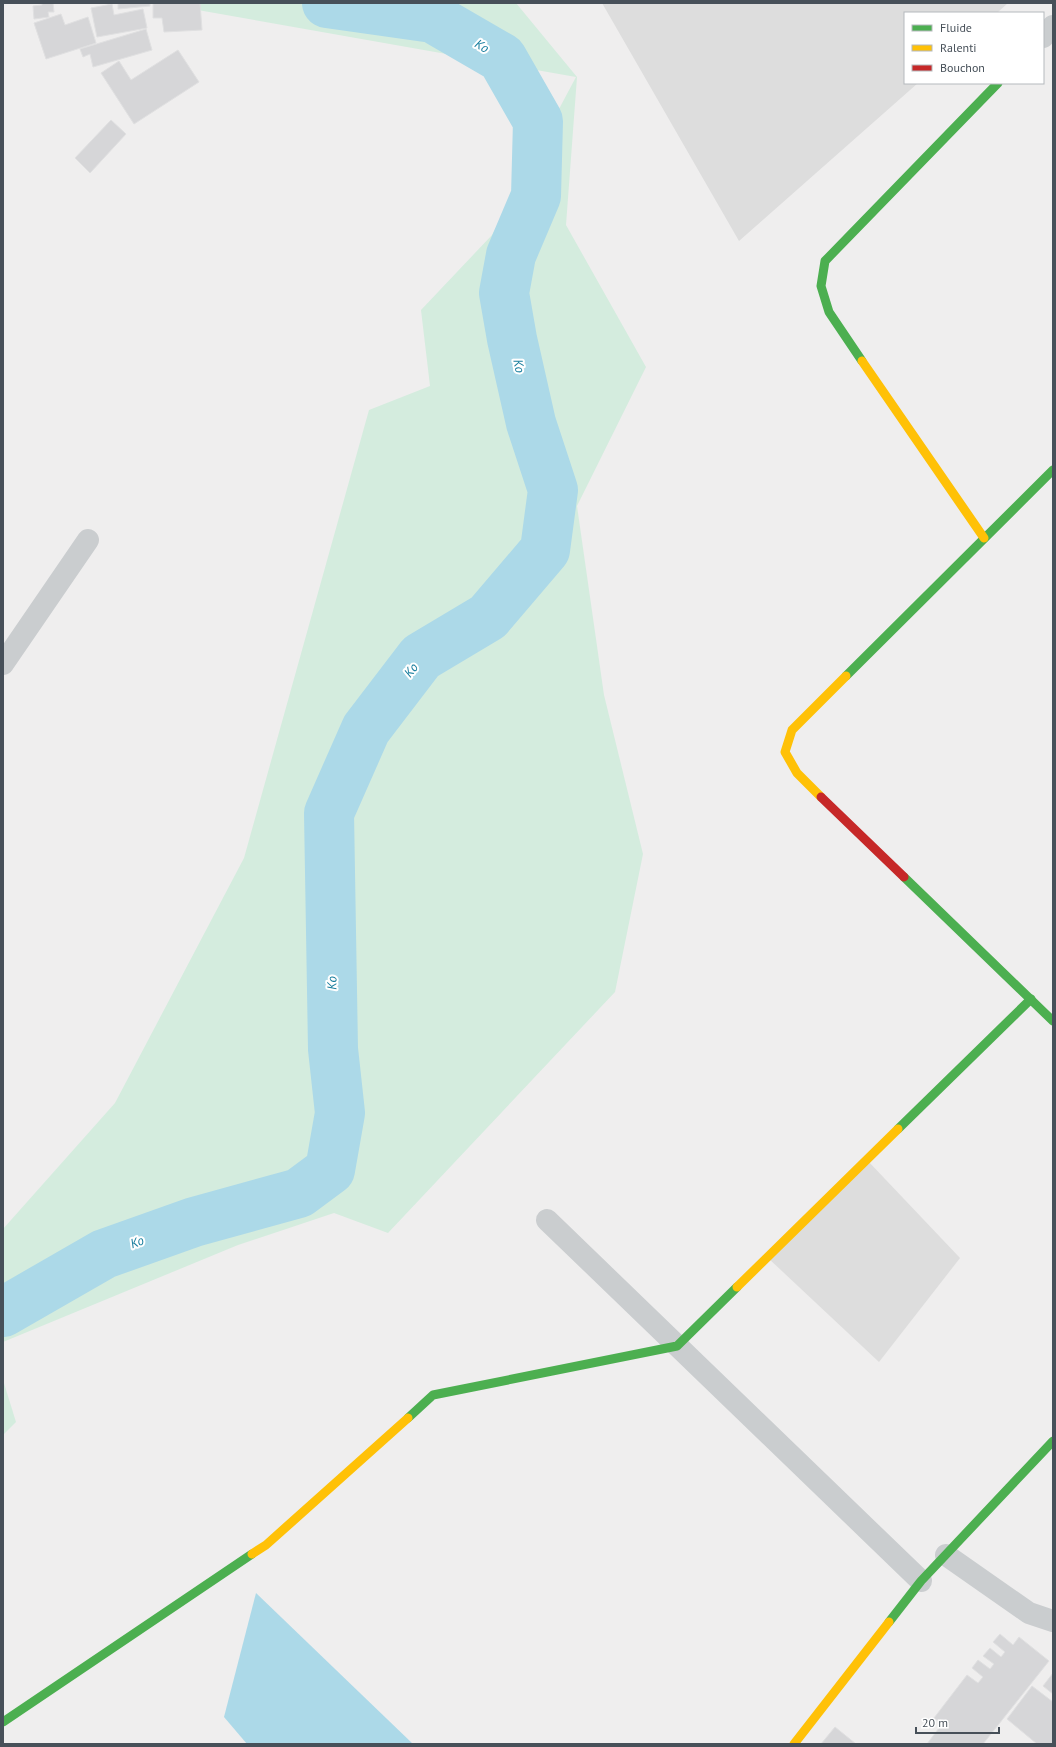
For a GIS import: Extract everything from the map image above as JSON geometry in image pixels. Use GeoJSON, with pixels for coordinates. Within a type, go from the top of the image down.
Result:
{"type":"FeatureCollection","features":[{"type":"Feature","properties":{"kind":"street"},"geometry":{"type":"LineString","coordinates":[[1044,35],[1053,26]]}},
{"type":"Feature","properties":{"kind":"street"},"geometry":{"type":"LineString","coordinates":[[984,538],[829,312],[821,286],[825,261],[997,84]]}},
{"type":"Feature","properties":{"kind":"street"},"geometry":{"type":"LineString","coordinates":[[1053,470],[792,730],[785,752],[797,773],[1053,1021]]}},
{"type":"Feature","properties":{"kind":"street"},"geometry":{"type":"LineString","coordinates":[[3,664],[88,540]]}},
{"type":"Feature","properties":{"kind":"street"},"geometry":{"type":"LineString","coordinates":[[3,1722],[266,1545],[433,1395],[677,1346],[1031,999]]}},
{"type":"Feature","properties":{"kind":"street"},"geometry":{"type":"LineString","coordinates":[[546,1220],[921,1581]]}},
{"type":"Feature","properties":{"kind":"street"},"geometry":{"type":"LineString","coordinates":[[794,1744],[921,1581],[1053,1441]]}},
{"type":"Feature","properties":{"kind":"street"},"geometry":{"type":"LineString","coordinates":[[946,1555],[1029,1613],[1053,1621]]}},
{"type":"Feature","properties":{"kind":"shaded area"},"geometry":{"type":"Polygon","coordinates":[[[602,3],[1008,3],[998,12],[904,12],[904,84],[917,84],[739,241],[602,3]]]}},
{"type":"Feature","properties":{"kind":"shaded area"},"geometry":{"type":"Polygon","coordinates":[[[867,1160],[960,1258],[879,1362],[767,1257],[867,1160]]]}},
{"type":"Feature","properties":{"kind":"green space"},"geometry":{"type":"Polygon","coordinates":[[[191,3],[516,3],[577,77],[566,225],[646,367],[577,506],[604,695],[643,854],[615,992],[388,1233],[334,1213],[238,1245],[3,1342],[3,1229],[115,1103],[244,858],[369,410],[430,386],[421,310],[492,235],[576,77],[192,9],[191,3]]]}},
{"type":"Feature","properties":{"kind":"green space"},"geometry":{"type":"Polygon","coordinates":[[[3,1380],[16,1422],[3,1435],[3,1380]]]}},
{"type":"Feature","properties":{"kind":"water"},"geometry":{"type":"Polygon","coordinates":[[[256,1593],[413,1744],[247,1744],[224,1717],[256,1593]]]}},
{"type":"Feature","properties":{"kind":"building"},"geometry":{"type":"Polygon","coordinates":[[[42,3],[53,3],[54,12],[48,12],[49,17],[34,19],[33,6],[42,5],[42,3]]]}},
{"type":"Feature","properties":{"kind":"building"},"geometry":{"type":"Polygon","coordinates":[[[118,3],[150,3],[150,6],[118,9],[118,3]]]}},
{"type":"Feature","properties":{"kind":"building"},"geometry":{"type":"Polygon","coordinates":[[[153,3],[200,3],[202,30],[164,32],[162,18],[153,18],[153,3]]]}},
{"type":"Feature","properties":{"kind":"building"},"geometry":{"type":"Polygon","coordinates":[[[112,4],[114,15],[143,9],[147,28],[97,37],[91,8],[112,4]]]}},
{"type":"Feature","properties":{"kind":"building"},"geometry":{"type":"Polygon","coordinates":[[[61,14],[65,25],[88,17],[96,43],[46,59],[34,23],[61,14]]]}},
{"type":"Feature","properties":{"kind":"building"},"geometry":{"type":"Polygon","coordinates":[[[146,29],[152,50],[93,67],[90,54],[83,57],[80,49],[146,29]]]}},
{"type":"Feature","properties":{"kind":"building"},"geometry":{"type":"Polygon","coordinates":[[[178,50],[199,82],[134,124],[101,73],[119,61],[131,80],[178,50]]]}},
{"type":"Feature","properties":{"kind":"building"},"geometry":{"type":"Polygon","coordinates":[[[111,120],[126,134],[90,173],[75,158],[111,120]]]}},
{"type":"Feature","properties":{"kind":"building"},"geometry":{"type":"Polygon","coordinates":[[[1000,1634],[1013,1645],[1019,1637],[1049,1661],[983,1744],[927,1744],[942,1724],[934,1718],[967,1675],[978,1683],[983,1677],[972,1668],[978,1660],[990,1669],[994,1664],[983,1656],[990,1648],[1001,1657],[1005,1652],[993,1642],[1000,1634]]]}},
{"type":"Feature","properties":{"kind":"building"},"geometry":{"type":"Polygon","coordinates":[[[1053,1673],[1053,1694],[1043,1686],[1053,1673]]]}},
{"type":"Feature","properties":{"kind":"building"},"geometry":{"type":"Polygon","coordinates":[[[1032,1686],[1053,1702],[1053,1744],[1037,1744],[1007,1719],[1032,1686]]]}},
{"type":"Feature","properties":{"kind":"building"},"geometry":{"type":"Polygon","coordinates":[[[835,1727],[856,1744],[821,1744],[835,1727]]]}},
{"type":"Feature","properties":{"kind":"waterway","name":"Ko"},"geometry":{"type":"LineString","coordinates":[[3,1312],[104,1254],[194,1222],[299,1193],[330,1170],[340,1113],[333,1049],[329,813],[366,729],[421,657],[488,617],[545,550],[553,490],[531,423],[512,339],[504,293],[511,255],[536,196],[538,121],[502,58],[433,18],[327,3]]}},
{"type":"Feature","properties":{"kind":"traffic: fast"},"geometry":{"type":"LineString","coordinates":[[862,361],[829,312],[821,286],[825,261],[997,84]]}},
{"type":"Feature","properties":{"kind":"traffic: fast"},"geometry":{"type":"LineString","coordinates":[[846,676],[1053,470]]}},
{"type":"Feature","properties":{"kind":"traffic: fast"},"geometry":{"type":"LineString","coordinates":[[904,877],[1053,1021]]}},
{"type":"Feature","properties":{"kind":"traffic: fast"},"geometry":{"type":"LineString","coordinates":[[898,1129],[1031,999]]}},
{"type":"Feature","properties":{"kind":"traffic: fast"},"geometry":{"type":"LineString","coordinates":[[408,1418],[433,1395],[677,1346],[737,1287]]}},
{"type":"Feature","properties":{"kind":"traffic: fast"},"geometry":{"type":"LineString","coordinates":[[889,1622],[921,1581],[1053,1441]]}},
{"type":"Feature","properties":{"kind":"traffic: fast"},"geometry":{"type":"LineString","coordinates":[[3,1722],[252,1554]]}},
{"type":"Feature","properties":{"kind":"traffic: slow"},"geometry":{"type":"LineString","coordinates":[[862,361],[984,538]]}},
{"type":"Feature","properties":{"kind":"traffic: slow"},"geometry":{"type":"LineString","coordinates":[[821,797],[797,773],[785,752],[792,730],[846,676]]}},
{"type":"Feature","properties":{"kind":"traffic: slow"},"geometry":{"type":"LineString","coordinates":[[737,1287],[898,1129]]}},
{"type":"Feature","properties":{"kind":"traffic: slow"},"geometry":{"type":"LineString","coordinates":[[252,1554],[266,1545],[408,1418]]}},
{"type":"Feature","properties":{"kind":"traffic: slow"},"geometry":{"type":"LineString","coordinates":[[794,1744],[889,1622]]}},
{"type":"Feature","properties":{"kind":"traffic: jam"},"geometry":{"type":"LineString","coordinates":[[821,797],[904,877]]}}]}
